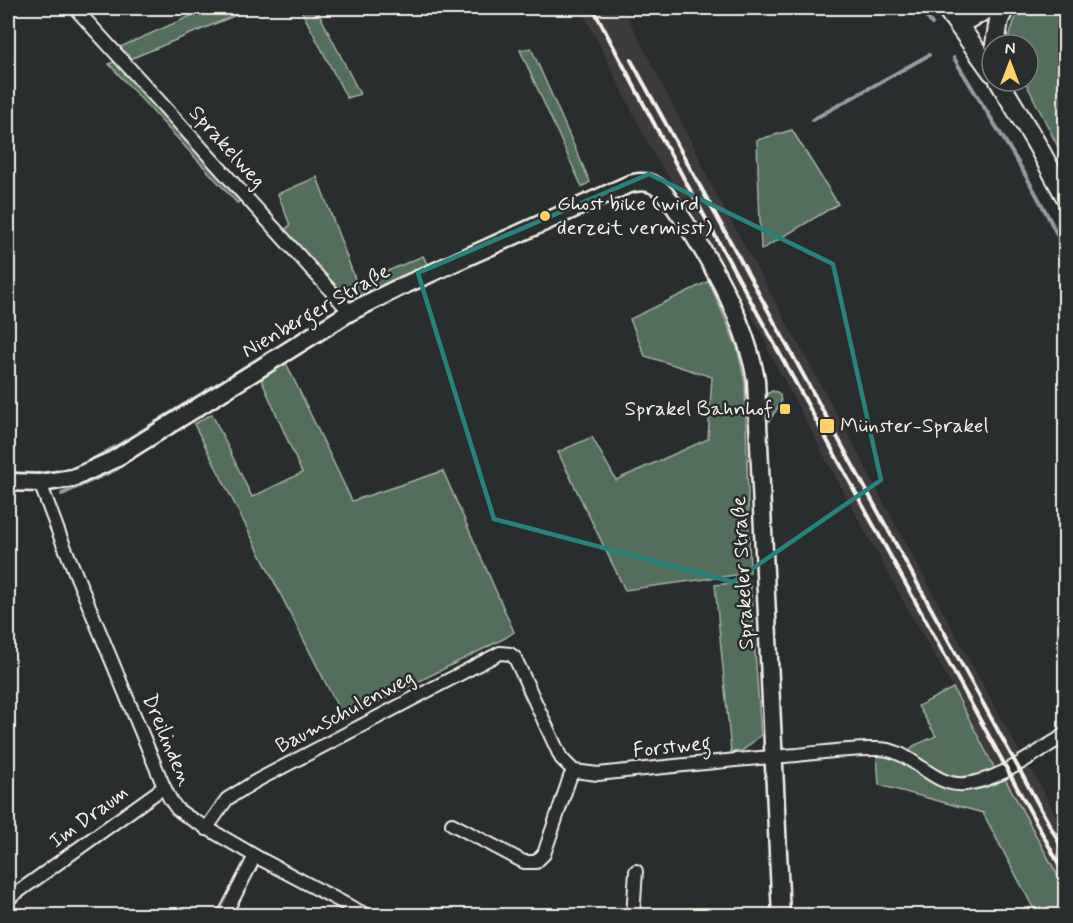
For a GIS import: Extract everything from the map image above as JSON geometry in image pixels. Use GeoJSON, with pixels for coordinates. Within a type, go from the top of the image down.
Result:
{"type":"FeatureCollection","features":[{"type":"Feature","properties":{"kind":"main road"},"geometry":{"type":"LineString","coordinates":[[946,8],[980,54]]}},
{"type":"Feature","properties":{"kind":"main road"},"geometry":{"type":"LineString","coordinates":[[996,33],[1005,8]]}},
{"type":"Feature","properties":{"kind":"main road"},"geometry":{"type":"LineString","coordinates":[[1007,93],[1065,198]]}},
{"type":"Feature","properties":{"kind":"street","name":"Sprakelweg"},"geometry":{"type":"LineString","coordinates":[[75,8],[350,312]]}},
{"type":"Feature","properties":{"kind":"street"},"geometry":{"type":"LineString","coordinates":[[959,25],[992,8]]}},
{"type":"Feature","properties":{"kind":"street","name":"Nienberger Straße"},"geometry":{"type":"LineString","coordinates":[[8,482],[40,483],[73,478],[113,460],[350,312],[627,185],[647,182],[661,190],[697,241]]}},
{"type":"Feature","properties":{"kind":"street","name":"Sprakeler Straße"},"geometry":{"type":"LineString","coordinates":[[697,241],[740,325],[753,362],[756,380],[781,915]]}},
{"type":"Feature","properties":{"kind":"street","name":"Dreilinden"},"geometry":{"type":"LineString","coordinates":[[40,483],[164,787],[177,809],[206,829],[368,915]]}},
{"type":"Feature","properties":{"kind":"street","name":"Baumschulenweg"},"geometry":{"type":"LineString","coordinates":[[206,829],[227,800],[256,780],[500,653],[510,654],[515,658],[561,758],[574,771]]}},
{"type":"Feature","properties":{"kind":"street","name":"Forstweg"},"geometry":{"type":"LineString","coordinates":[[574,771],[598,774],[774,756],[881,749],[902,754],[937,778],[963,784],[985,780],[1001,773],[1059,739],[1065,732]]}},
{"type":"Feature","properties":{"kind":"street"},"geometry":{"type":"LineString","coordinates":[[452,824],[524,862],[536,862],[544,854],[574,771]]}},
{"type":"Feature","properties":{"kind":"street","name":"Im Draum"},"geometry":{"type":"LineString","coordinates":[[8,899],[164,787]]}},
{"type":"Feature","properties":{"kind":"street"},"geometry":{"type":"LineString","coordinates":[[224,915],[255,856]]}},
{"type":"Feature","properties":{"kind":"street"},"geometry":{"type":"LineString","coordinates":[[633,915],[636,871]]}},
{"type":"Feature","properties":{"kind":"highlighted area"},"geometry":{"type":"Polygon","coordinates":[[[649,174],[833,264],[881,480],[733,582],[494,519],[418,273],[649,174]]]}},
{"type":"Feature","properties":{"kind":"shaded area"},"geometry":{"type":"Polygon","coordinates":[[[581,8],[623,8],[710,183],[1021,755],[995,769],[951,684],[834,474],[732,280],[700,224],[653,153],[581,8]]]}},
{"type":"Feature","properties":{"kind":"shaded area"},"geometry":{"type":"Polygon","coordinates":[[[1026,764],[1033,772],[1065,832],[1065,889],[1004,777],[1026,764]]]}},
{"type":"Feature","properties":{"kind":"green space"},"geometry":{"type":"Polygon","coordinates":[[[209,8],[253,8],[130,59],[120,47],[209,8]]]}},
{"type":"Feature","properties":{"kind":"green space"},"geometry":{"type":"Polygon","coordinates":[[[300,8],[316,8],[360,94],[347,98],[300,8]]]}},
{"type":"Feature","properties":{"kind":"green space"},"geometry":{"type":"Polygon","coordinates":[[[1019,8],[1055,8],[1065,30],[1065,161],[1031,93],[1040,93],[1040,33],[1010,33],[1019,8]]]}},
{"type":"Feature","properties":{"kind":"green space"},"geometry":{"type":"Polygon","coordinates":[[[531,48],[590,182],[582,187],[520,50],[531,48]]]}},
{"type":"Feature","properties":{"kind":"green space"},"geometry":{"type":"Polygon","coordinates":[[[116,61],[242,200],[237,203],[109,64],[116,61]]]}},
{"type":"Feature","properties":{"kind":"green space"},"geometry":{"type":"Polygon","coordinates":[[[792,130],[838,204],[761,250],[757,140],[792,130]]]}},
{"type":"Feature","properties":{"kind":"green space"},"geometry":{"type":"Polygon","coordinates":[[[317,177],[357,284],[423,256],[428,266],[352,304],[283,232],[290,225],[278,194],[317,177]]]}},
{"type":"Feature","properties":{"kind":"green space"},"geometry":{"type":"Polygon","coordinates":[[[709,281],[737,347],[745,382],[750,573],[625,590],[558,452],[592,437],[616,480],[708,439],[712,377],[645,356],[630,319],[709,281]]]}},
{"type":"Feature","properties":{"kind":"green space"},"geometry":{"type":"Polygon","coordinates":[[[286,363],[352,501],[443,471],[514,632],[344,719],[194,424],[212,414],[252,497],[302,473],[261,379],[286,363]]]}},
{"type":"Feature","properties":{"kind":"green space"},"geometry":{"type":"Polygon","coordinates":[[[772,391],[780,395],[781,403],[769,421],[767,394],[772,391]]]}},
{"type":"Feature","properties":{"kind":"green space"},"geometry":{"type":"Polygon","coordinates":[[[750,581],[761,735],[742,751],[731,752],[715,585],[750,581]]]}},
{"type":"Feature","properties":{"kind":"green space"},"geometry":{"type":"Polygon","coordinates":[[[953,688],[995,769],[978,776],[959,777],[941,772],[909,752],[913,746],[936,736],[918,706],[953,688]]]}},
{"type":"Feature","properties":{"kind":"green space"},"geometry":{"type":"Polygon","coordinates":[[[877,755],[895,757],[951,789],[963,791],[988,785],[1004,777],[1065,889],[1065,915],[1037,915],[983,813],[879,785],[877,755]]]}},
{"type":"Feature","properties":{"kind":"waterway"},"geometry":{"type":"LineString","coordinates":[[920,8],[932,24]]}},
{"type":"Feature","properties":{"kind":"waterway"},"geometry":{"type":"LineString","coordinates":[[812,120],[929,55]]}},
{"type":"Feature","properties":{"kind":"waterway"},"geometry":{"type":"LineString","coordinates":[[954,58],[1041,203],[1066,254]]}},
{"type":"Feature","properties":{"kind":"waterway"},"geometry":{"type":"LineString","coordinates":[[10,473],[35,474],[70,470],[86,463],[263,356]]}},
{"type":"Feature","properties":{"kind":"waterway"},"geometry":{"type":"LineString","coordinates":[[62,494],[117,469],[126,462]]}},
{"type":"Feature","properties":{"kind":"railway"},"geometry":{"type":"LineString","coordinates":[[593,8],[1066,877]]}},
{"type":"Feature","properties":{"kind":"railway"},"geometry":{"type":"LineString","coordinates":[[631,60],[1066,855]]}},
{"type":"Feature","properties":{"kind":"place","name":"Ghost bike (wird derzeit vermisst)"},"geometry":{"type":"Point","coordinates":[545,216]}},
{"type":"Feature","properties":{"kind":"place","name":"Sprakel Bahnhof"},"geometry":{"type":"Point","coordinates":[785,409]}},
{"type":"Feature","properties":{"kind":"place","name":"Münster-Sprakel"},"geometry":{"type":"Point","coordinates":[827,426]}}]}
